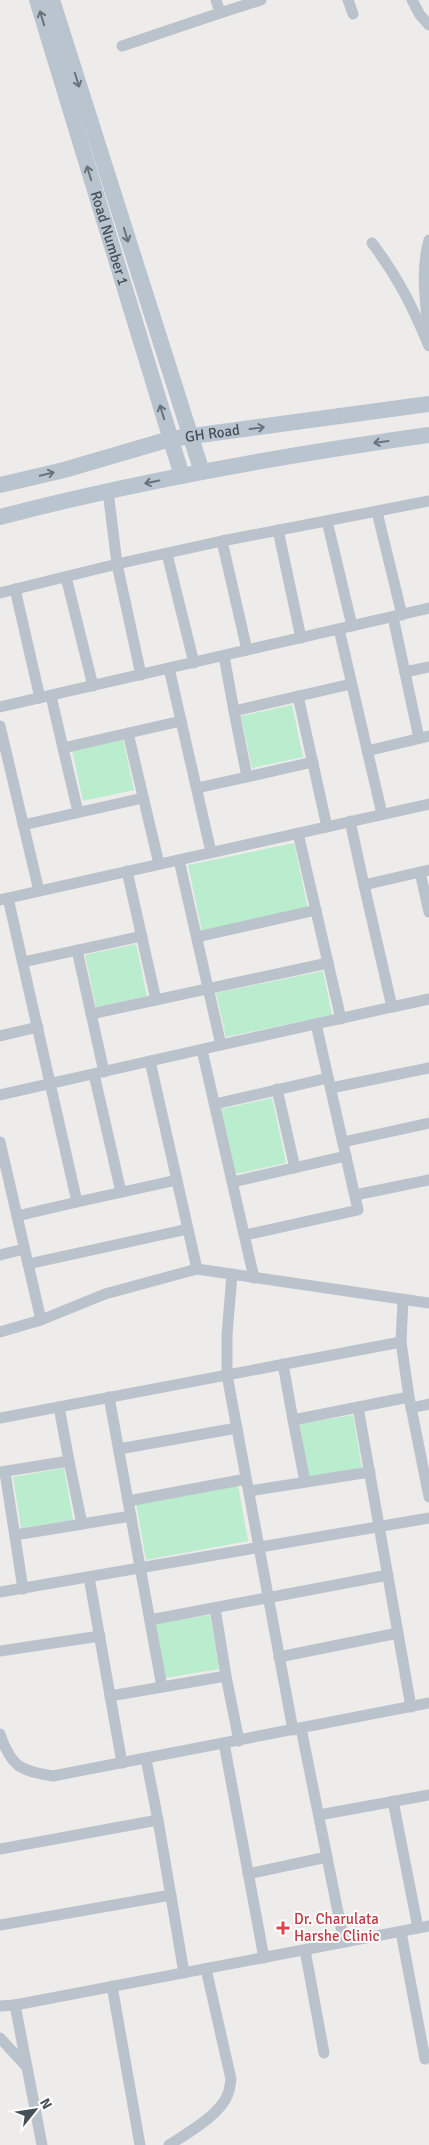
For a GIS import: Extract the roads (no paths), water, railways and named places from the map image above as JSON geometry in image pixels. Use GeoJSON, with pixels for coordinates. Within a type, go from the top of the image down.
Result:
{"type":"FeatureCollection","features":[{"type":"Feature","properties":{"kind":"street","name":"Road Number 1"},"geometry":{"type":"LineString","coordinates":[[37,0],[182,476]]}},
{"type":"Feature","properties":{"kind":"street","name":"Road Number 1"},"geometry":{"type":"LineString","coordinates":[[52,0],[202,472]]}},
{"type":"Feature","properties":{"kind":"street"},"geometry":{"type":"LineString","coordinates":[[216,0],[220,13]]}},
{"type":"Feature","properties":{"kind":"street"},"geometry":{"type":"LineString","coordinates":[[122,46],[261,0]]}},
{"type":"Feature","properties":{"kind":"street"},"geometry":{"type":"LineString","coordinates":[[348,0],[352,14]]}},
{"type":"Feature","properties":{"kind":"street"},"geometry":{"type":"LineString","coordinates":[[412,0],[420,15],[429,25]]}},
{"type":"Feature","properties":{"kind":"street"},"geometry":{"type":"LineString","coordinates":[[429,240],[424,258],[424,290],[429,338]]}},
{"type":"Feature","properties":{"kind":"street"},"geometry":{"type":"LineString","coordinates":[[372,243],[392,270],[408,297],[429,346]]}},
{"type":"Feature","properties":{"kind":"street","name":"GH Road"},"geometry":{"type":"LineString","coordinates":[[0,485],[64,470],[170,439],[429,404]]}},
{"type":"Feature","properties":{"kind":"street"},"geometry":{"type":"LineString","coordinates":[[0,517],[86,494],[312,451],[429,435]]}},
{"type":"Feature","properties":{"kind":"street"},"geometry":{"type":"LineString","coordinates":[[108,491],[117,564],[141,675]]}},
{"type":"Feature","properties":{"kind":"street"},"geometry":{"type":"LineString","coordinates":[[0,593],[117,564],[222,541],[429,501]]}},
{"type":"Feature","properties":{"kind":"street"},"geometry":{"type":"LineString","coordinates":[[367,751],[424,737],[405,672],[398,616],[377,512]]}},
{"type":"Feature","properties":{"kind":"street"},"geometry":{"type":"LineString","coordinates":[[327,521],[352,626]]}},
{"type":"Feature","properties":{"kind":"street"},"geometry":{"type":"LineString","coordinates":[[278,530],[301,638]]}},
{"type":"Feature","properties":{"kind":"street"},"geometry":{"type":"LineString","coordinates":[[222,541],[247,650]]}},
{"type":"Feature","properties":{"kind":"street"},"geometry":{"type":"LineString","coordinates":[[167,554],[194,663]]}},
{"type":"Feature","properties":{"kind":"street"},"geometry":{"type":"LineString","coordinates":[[66,577],[92,686]]}},
{"type":"Feature","properties":{"kind":"street"},"geometry":{"type":"LineString","coordinates":[[15,589],[45,697],[63,748],[78,812]]}},
{"type":"Feature","properties":{"kind":"street"},"geometry":{"type":"LineString","coordinates":[[0,707],[429,608]]}},
{"type":"Feature","properties":{"kind":"street"},"geometry":{"type":"LineString","coordinates":[[339,629],[382,814]]}},
{"type":"Feature","properties":{"kind":"street"},"geometry":{"type":"LineString","coordinates":[[224,656],[247,777]]}},
{"type":"Feature","properties":{"kind":"street"},"geometry":{"type":"LineString","coordinates":[[405,672],[429,667]]}},
{"type":"Feature","properties":{"kind":"street"},"geometry":{"type":"LineString","coordinates":[[169,668],[212,852]]}},
{"type":"Feature","properties":{"kind":"street"},"geometry":{"type":"LineString","coordinates":[[234,711],[352,684]]}},
{"type":"Feature","properties":{"kind":"street"},"geometry":{"type":"LineString","coordinates":[[298,696],[327,826]]}},
{"type":"Feature","properties":{"kind":"street"},"geometry":{"type":"LineString","coordinates":[[63,748],[181,721]]}},
{"type":"Feature","properties":{"kind":"street"},"geometry":{"type":"LineString","coordinates":[[0,726],[4,763],[23,825],[39,891]]}},
{"type":"Feature","properties":{"kind":"street"},"geometry":{"type":"LineString","coordinates":[[128,733],[159,864]]}},
{"type":"Feature","properties":{"kind":"street"},"geometry":{"type":"LineString","coordinates":[[197,788],[313,762]]}},
{"type":"Feature","properties":{"kind":"street"},"geometry":{"type":"LineString","coordinates":[[23,825],[143,798]]}},
{"type":"Feature","properties":{"kind":"street"},"geometry":{"type":"LineString","coordinates":[[78,1202],[23,962],[4,899],[429,804]]}},
{"type":"Feature","properties":{"kind":"street"},"geometry":{"type":"LineString","coordinates":[[350,821],[392,1007]]}},
{"type":"Feature","properties":{"kind":"street"},"geometry":{"type":"LineString","coordinates":[[298,833],[341,1019]]}},
{"type":"Feature","properties":{"kind":"street"},"geometry":{"type":"LineString","coordinates":[[179,860],[221,1046]]}},
{"type":"Feature","properties":{"kind":"street"},"geometry":{"type":"LineString","coordinates":[[127,871],[156,1000]]}},
{"type":"Feature","properties":{"kind":"street"},"geometry":{"type":"LineString","coordinates":[[364,885],[424,871],[429,912]]}},
{"type":"Feature","properties":{"kind":"street"},"geometry":{"type":"LineString","coordinates":[[197,937],[316,910]]}},
{"type":"Feature","properties":{"kind":"street"},"geometry":{"type":"LineString","coordinates":[[23,962],[142,936]]}},
{"type":"Feature","properties":{"kind":"street"},"geometry":{"type":"LineString","coordinates":[[77,950],[91,1014],[99,1073],[121,1192]]}},
{"type":"Feature","properties":{"kind":"street"},"geometry":{"type":"LineString","coordinates":[[91,1014],[328,962]]}},
{"type":"Feature","properties":{"kind":"street"},"geometry":{"type":"LineString","coordinates":[[0,1095],[429,999]]}},
{"type":"Feature","properties":{"kind":"street"},"geometry":{"type":"LineString","coordinates":[[245,1235],[358,1210],[316,1024]]}},
{"type":"Feature","properties":{"kind":"street"},"geometry":{"type":"LineString","coordinates":[[0,1036],[38,1027]]}},
{"type":"Feature","properties":{"kind":"street"},"geometry":{"type":"LineString","coordinates":[[202,1050],[254,1278]]}},
{"type":"Feature","properties":{"kind":"street"},"geometry":{"type":"LineString","coordinates":[[150,1062],[197,1269]]}},
{"type":"Feature","properties":{"kind":"street"},"geometry":{"type":"LineString","coordinates":[[215,1104],[277,1089],[429,1068]]}},
{"type":"Feature","properties":{"kind":"street"},"geometry":{"type":"LineString","coordinates":[[277,1089],[295,1168]]}},
{"type":"Feature","properties":{"kind":"street"},"geometry":{"type":"LineString","coordinates":[[343,1142],[429,1123]]}},
{"type":"Feature","properties":{"kind":"street"},"geometry":{"type":"LineString","coordinates":[[0,1142],[40,1320]]}},
{"type":"Feature","properties":{"kind":"street"},"geometry":{"type":"LineString","coordinates":[[232,1182],[346,1156]]}},
{"type":"Feature","properties":{"kind":"street"},"geometry":{"type":"LineString","coordinates":[[17,1216],[177,1180]]}},
{"type":"Feature","properties":{"kind":"street"},"geometry":{"type":"LineString","coordinates":[[355,1195],[429,1180]]}},
{"type":"Feature","properties":{"kind":"street"},"geometry":{"type":"LineString","coordinates":[[28,1264],[188,1228]]}},
{"type":"Feature","properties":{"kind":"street"},"geometry":{"type":"LineString","coordinates":[[0,1254],[24,1249]]}},
{"type":"Feature","properties":{"kind":"street"},"geometry":{"type":"LineString","coordinates":[[0,1332],[40,1320],[105,1294],[197,1269],[429,1303]]}},
{"type":"Feature","properties":{"kind":"street"},"geometry":{"type":"LineString","coordinates":[[232,1274],[227,1335],[227,1375],[279,1657],[319,1815],[344,1942]]}},
{"type":"Feature","properties":{"kind":"street"},"geometry":{"type":"LineString","coordinates":[[403,1300],[401,1342],[410,1402],[426,1464],[429,1497]]}},
{"type":"Feature","properties":{"kind":"street"},"geometry":{"type":"LineString","coordinates":[[0,1418],[401,1342]]}},
{"type":"Feature","properties":{"kind":"street"},"geometry":{"type":"LineString","coordinates":[[283,1364],[305,1482]]}},
{"type":"Feature","properties":{"kind":"street"},"geometry":{"type":"LineString","coordinates":[[109,1397],[162,1687]]}},
{"type":"Feature","properties":{"kind":"street"},"geometry":{"type":"LineString","coordinates":[[293,1420],[358,1407],[410,1402],[429,1404]]}},
{"type":"Feature","properties":{"kind":"street"},"geometry":{"type":"LineString","coordinates":[[59,1407],[82,1524]]}},
{"type":"Feature","properties":{"kind":"street"},"geometry":{"type":"LineString","coordinates":[[358,1407],[411,1707]]}},
{"type":"Feature","properties":{"kind":"street"},"geometry":{"type":"LineString","coordinates":[[118,1450],[237,1428]]}},
{"type":"Feature","properties":{"kind":"street"},"geometry":{"type":"LineString","coordinates":[[23,1589],[3,1472],[69,1461]]}},
{"type":"Feature","properties":{"kind":"street"},"geometry":{"type":"LineString","coordinates":[[248,1491],[370,1472]]}},
{"type":"Feature","properties":{"kind":"street"},"geometry":{"type":"LineString","coordinates":[[128,1501],[246,1479]]}},
{"type":"Feature","properties":{"kind":"street"},"geometry":{"type":"LineString","coordinates":[[15,1535],[131,1516]]}},
{"type":"Feature","properties":{"kind":"street"},"geometry":{"type":"LineString","coordinates":[[0,1592],[429,1518]]}},
{"type":"Feature","properties":{"kind":"street"},"geometry":{"type":"LineString","coordinates":[[150,1620],[388,1575]]}},
{"type":"Feature","properties":{"kind":"street"},"geometry":{"type":"LineString","coordinates":[[89,1577],[122,1763]]}},
{"type":"Feature","properties":{"kind":"street"},"geometry":{"type":"LineString","coordinates":[[215,1608],[239,1741]]}},
{"type":"Feature","properties":{"kind":"street"},"geometry":{"type":"LineString","coordinates":[[279,1657],[398,1633]]}},
{"type":"Feature","properties":{"kind":"street"},"geometry":{"type":"LineString","coordinates":[[0,1650],[100,1636]]}},
{"type":"Feature","properties":{"kind":"street"},"geometry":{"type":"LineString","coordinates":[[110,1696],[226,1676]]}},
{"type":"Feature","properties":{"kind":"street"},"geometry":{"type":"LineString","coordinates":[[0,1734],[4,1748],[13,1761],[29,1772],[54,1776],[429,1704]]}},
{"type":"Feature","properties":{"kind":"street"},"geometry":{"type":"LineString","coordinates":[[224,1743],[264,1958]]}},
{"type":"Feature","properties":{"kind":"street"},"geometry":{"type":"LineString","coordinates":[[146,1759],[184,1973]]}},
{"type":"Feature","properties":{"kind":"street"},"geometry":{"type":"LineString","coordinates":[[319,1815],[429,1794]]}},
{"type":"Feature","properties":{"kind":"street"},"geometry":{"type":"LineString","coordinates":[[0,2006],[15,2005],[424,1927],[393,1801]]}},
{"type":"Feature","properties":{"kind":"street"},"geometry":{"type":"LineString","coordinates":[[0,1849],[158,1820]]}},
{"type":"Feature","properties":{"kind":"street"},"geometry":{"type":"LineString","coordinates":[[248,1874],[327,1857]]}},
{"type":"Feature","properties":{"kind":"street"},"geometry":{"type":"LineString","coordinates":[[0,1925],[170,1895]]}},
{"type":"Feature","properties":{"kind":"street"},"geometry":{"type":"LineString","coordinates":[[401,1932],[425,2059]]}},
{"type":"Feature","properties":{"kind":"street"},"geometry":{"type":"LineString","coordinates":[[305,1950],[324,2053]]}},
{"type":"Feature","properties":{"kind":"street"},"geometry":{"type":"LineString","coordinates":[[169,2145],[204,2122],[220,2106],[228,2094],[231,2079],[206,1969]]}},
{"type":"Feature","properties":{"kind":"street"},"geometry":{"type":"LineString","coordinates":[[112,1986],[140,2145]]}},
{"type":"Feature","properties":{"kind":"street"},"geometry":{"type":"LineString","coordinates":[[15,2005],[42,2145]]}},
{"type":"Feature","properties":{"kind":"street"},"geometry":{"type":"LineString","coordinates":[[0,2038],[26,2066]]}},
{"type":"Feature","properties":{"kind":"place","name":"Dr. Charulata Harshe Clinic"},"geometry":{"type":"Point","coordinates":[283,1928]}}]}
